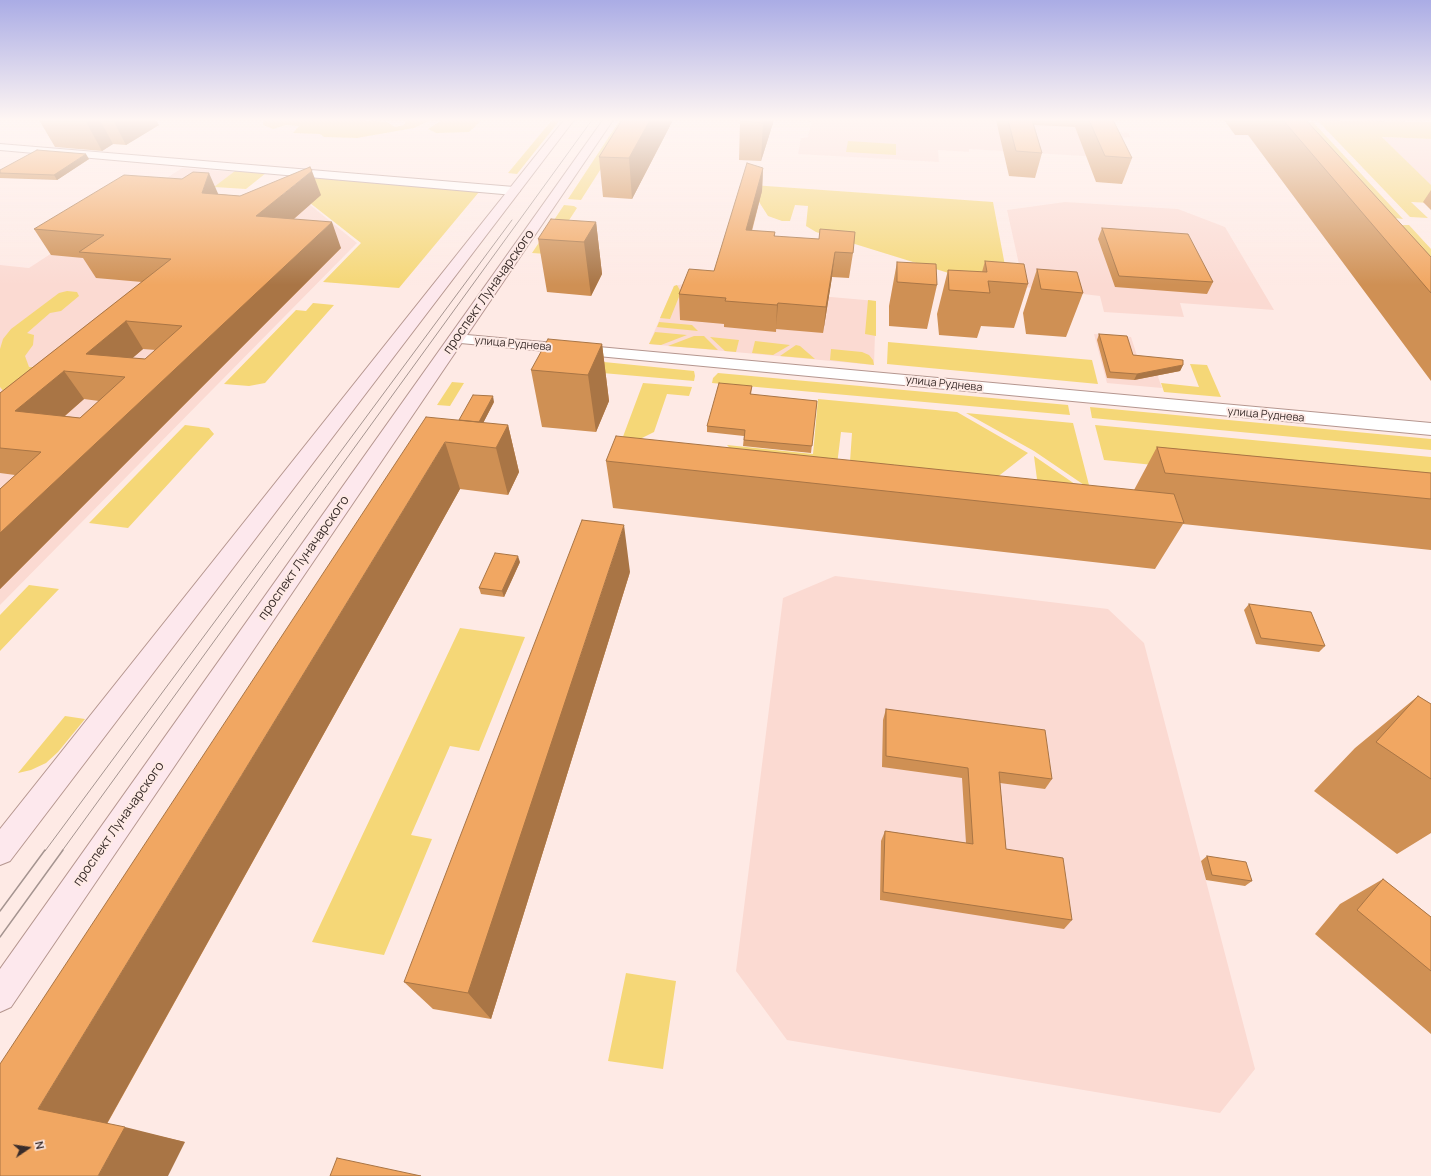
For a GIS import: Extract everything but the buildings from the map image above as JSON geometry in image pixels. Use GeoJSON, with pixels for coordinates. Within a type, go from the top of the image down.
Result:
{"type":"FeatureCollection","features":[{"type":"Feature","properties":{"kind":"main road"},"geometry":{"type":"LineString","coordinates":[[0,851],[526,175]]}},
{"type":"Feature","properties":{"kind":"main road","name":"проспект Луначарского"},"geometry":{"type":"LineString","coordinates":[[0,996],[570,175]]}},
{"type":"Feature","properties":{"kind":"street"},"geometry":{"type":"LineString","coordinates":[[326,175],[514,191]]}},
{"type":"Feature","properties":{"kind":"street","name":"улица Руднева"},"geometry":{"type":"LineString","coordinates":[[456,339],[1431,430]]}},
{"type":"Feature","properties":{"kind":"shaded area"},"geometry":{"type":"Polygon","coordinates":[[[171,175],[233,175],[206,195],[309,204],[357,243],[0,605],[0,265],[29,268],[171,175]]]}},
{"type":"Feature","properties":{"kind":"shaded area"},"geometry":{"type":"Polygon","coordinates":[[[230,175],[264,175],[246,189],[214,187],[230,175]]]}},
{"type":"Feature","properties":{"kind":"shaded area"},"geometry":{"type":"Polygon","coordinates":[[[584,175],[597,175],[581,200],[568,199],[584,175]]]}},
{"type":"Feature","properties":{"kind":"shaded area"},"geometry":{"type":"Polygon","coordinates":[[[1354,175],[1362,175],[1403,219],[1395,218],[1354,175]]]}},
{"type":"Feature","properties":{"kind":"shaded area"},"geometry":{"type":"Polygon","coordinates":[[[1370,175],[1421,175],[1431,185],[1431,203],[1411,202],[1428,218],[1410,217],[1370,175]]]}},
{"type":"Feature","properties":{"kind":"shaded area"},"geometry":{"type":"Polygon","coordinates":[[[1420,175],[1431,175],[1430,185],[1420,175]]]}},
{"type":"Feature","properties":{"kind":"shaded area"},"geometry":{"type":"Polygon","coordinates":[[[314,178],[479,192],[399,288],[323,282],[361,243],[310,203],[314,178]]]}},
{"type":"Feature","properties":{"kind":"shaded area"},"geometry":{"type":"Polygon","coordinates":[[[752,185],[993,202],[1010,292],[816,232],[806,226],[808,206],[795,205],[790,221],[782,221],[768,216],[752,191],[752,185]]]}},
{"type":"Feature","properties":{"kind":"shaded area"},"geometry":{"type":"Polygon","coordinates":[[[1065,202],[1178,209],[1225,227],[1274,310],[1180,303],[1184,317],[1104,312],[1100,296],[1024,287],[1007,210],[1065,202]]]}},
{"type":"Feature","properties":{"kind":"shaded area"},"geometry":{"type":"Polygon","coordinates":[[[564,205],[574,206],[577,208],[547,254],[532,253],[564,205]]]}},
{"type":"Feature","properties":{"kind":"shaded area"},"geometry":{"type":"Polygon","coordinates":[[[1401,225],[1409,225],[1431,249],[1431,258],[1401,225]]]}},
{"type":"Feature","properties":{"kind":"shaded area"},"geometry":{"type":"Polygon","coordinates":[[[684,284],[876,301],[874,365],[649,344],[674,286],[684,284]]]}},
{"type":"Feature","properties":{"kind":"shaded area"},"geometry":{"type":"Polygon","coordinates":[[[677,285],[681,292],[670,319],[660,318],[674,286],[677,285]]]}},
{"type":"Feature","properties":{"kind":"shaded area"},"geometry":{"type":"Polygon","coordinates":[[[67,291],[77,292],[79,296],[61,311],[50,313],[27,333],[34,335],[33,345],[25,356],[29,367],[53,368],[10,399],[0,387],[0,349],[3,339],[11,329],[59,293],[67,291]]]}},
{"type":"Feature","properties":{"kind":"shaded area"},"geometry":{"type":"Polygon","coordinates":[[[868,300],[876,301],[876,336],[865,334],[868,300]]]}},
{"type":"Feature","properties":{"kind":"shaded area"},"geometry":{"type":"Polygon","coordinates":[[[313,303],[334,305],[265,383],[249,386],[224,384],[296,310],[306,311],[313,303]]]}},
{"type":"Feature","properties":{"kind":"shaded area"},"geometry":{"type":"Polygon","coordinates":[[[659,322],[692,325],[698,331],[657,327],[659,322]]]}},
{"type":"Feature","properties":{"kind":"shaded area"},"geometry":{"type":"Polygon","coordinates":[[[655,332],[687,335],[661,345],[649,344],[655,332]]]}},
{"type":"Feature","properties":{"kind":"shaded area"},"geometry":{"type":"Polygon","coordinates":[[[1094,334],[1131,337],[1137,356],[1151,357],[1162,388],[1107,383],[1094,334]]]}},
{"type":"Feature","properties":{"kind":"shaded area"},"geometry":{"type":"Polygon","coordinates":[[[694,336],[704,336],[718,350],[668,346],[694,336]]]}},
{"type":"Feature","properties":{"kind":"shaded area"},"geometry":{"type":"Polygon","coordinates":[[[710,337],[739,340],[736,352],[725,351],[710,337]]]}},
{"type":"Feature","properties":{"kind":"shaded area"},"geometry":{"type":"Polygon","coordinates":[[[755,341],[790,345],[773,355],[752,353],[755,341]]]}},
{"type":"Feature","properties":{"kind":"shaded area"},"geometry":{"type":"Polygon","coordinates":[[[888,342],[1092,360],[1098,384],[887,364],[888,342]]]}},
{"type":"Feature","properties":{"kind":"shaded area"},"geometry":{"type":"Polygon","coordinates":[[[796,345],[800,346],[815,359],[780,356],[796,345]]]}},
{"type":"Feature","properties":{"kind":"shaded area"},"geometry":{"type":"Polygon","coordinates":[[[831,349],[862,352],[869,355],[873,360],[874,365],[830,360],[831,349]]]}},
{"type":"Feature","properties":{"kind":"shaded area"},"geometry":{"type":"Polygon","coordinates":[[[574,359],[694,371],[695,376],[694,381],[568,370],[574,359]]]}},
{"type":"Feature","properties":{"kind":"shaded area"},"geometry":{"type":"Polygon","coordinates":[[[1190,364],[1207,365],[1221,397],[1164,392],[1161,383],[1199,387],[1190,364]]]}},
{"type":"Feature","properties":{"kind":"shaded area"},"geometry":{"type":"Polygon","coordinates":[[[718,373],[1068,405],[1070,415],[712,383],[713,378],[718,373]]]}},
{"type":"Feature","properties":{"kind":"shaded area"},"geometry":{"type":"Polygon","coordinates":[[[452,382],[464,383],[450,406],[437,405],[452,382]]]}},
{"type":"Feature","properties":{"kind":"shaded area"},"geometry":{"type":"Polygon","coordinates":[[[643,383],[692,387],[689,396],[667,394],[654,432],[618,450],[643,383]]]}},
{"type":"Feature","properties":{"kind":"shaded area"},"geometry":{"type":"Polygon","coordinates":[[[818,399],[957,412],[1028,453],[991,482],[849,476],[852,433],[841,432],[837,465],[746,465],[727,445],[813,454],[818,399]]]}},
{"type":"Feature","properties":{"kind":"shaded area"},"geometry":{"type":"Polygon","coordinates":[[[1090,407],[1431,439],[1431,450],[1092,418],[1090,407]]]}},
{"type":"Feature","properties":{"kind":"shaded area"},"geometry":{"type":"Polygon","coordinates":[[[966,413],[1073,423],[1090,489],[1034,451],[966,413]]]}},
{"type":"Feature","properties":{"kind":"shaded area"},"geometry":{"type":"Polygon","coordinates":[[[185,425],[209,428],[214,434],[128,528],[89,523],[185,425]]]}},
{"type":"Feature","properties":{"kind":"shaded area"},"geometry":{"type":"Polygon","coordinates":[[[1095,425],[1431,457],[1431,493],[1104,460],[1095,425]]]}},
{"type":"Feature","properties":{"kind":"shaded area"},"geometry":{"type":"Polygon","coordinates":[[[1034,456],[1088,493],[1038,487],[1034,456]]]}},
{"type":"Feature","properties":{"kind":"shaded area"},"geometry":{"type":"Polygon","coordinates":[[[835,576],[1108,609],[1144,643],[1255,1069],[1220,1113],[787,1040],[736,971],[783,598],[835,576]]]}},
{"type":"Feature","properties":{"kind":"shaded area"},"geometry":{"type":"Polygon","coordinates":[[[29,585],[59,589],[0,651],[0,615],[29,585]]]}},
{"type":"Feature","properties":{"kind":"shaded area"},"geometry":{"type":"Polygon","coordinates":[[[460,628],[525,637],[479,751],[450,746],[411,835],[432,839],[384,955],[312,942],[460,628]]]}},
{"type":"Feature","properties":{"kind":"shaded area"},"geometry":{"type":"Polygon","coordinates":[[[65,716],[85,719],[58,752],[46,763],[31,770],[18,773],[65,716]]]}},
{"type":"Feature","properties":{"kind":"shaded area"},"geometry":{"type":"Polygon","coordinates":[[[626,973],[676,981],[663,1069],[608,1061],[626,973]]]}},
{"type":"Feature","properties":{"kind":"tram line"},"geometry":{"type":"LineString","coordinates":[[62,851],[552,175]]}},
{"type":"Feature","properties":{"kind":"tram line"},"geometry":{"type":"LineString","coordinates":[[45,851],[512,220]]}},
{"type":"Feature","properties":{"kind":"tram line"},"geometry":{"type":"LineString","coordinates":[[0,911],[45,850]]}},
{"type":"Feature","properties":{"kind":"tram line"},"geometry":{"type":"LineString","coordinates":[[0,937],[63,850]]}}]}
